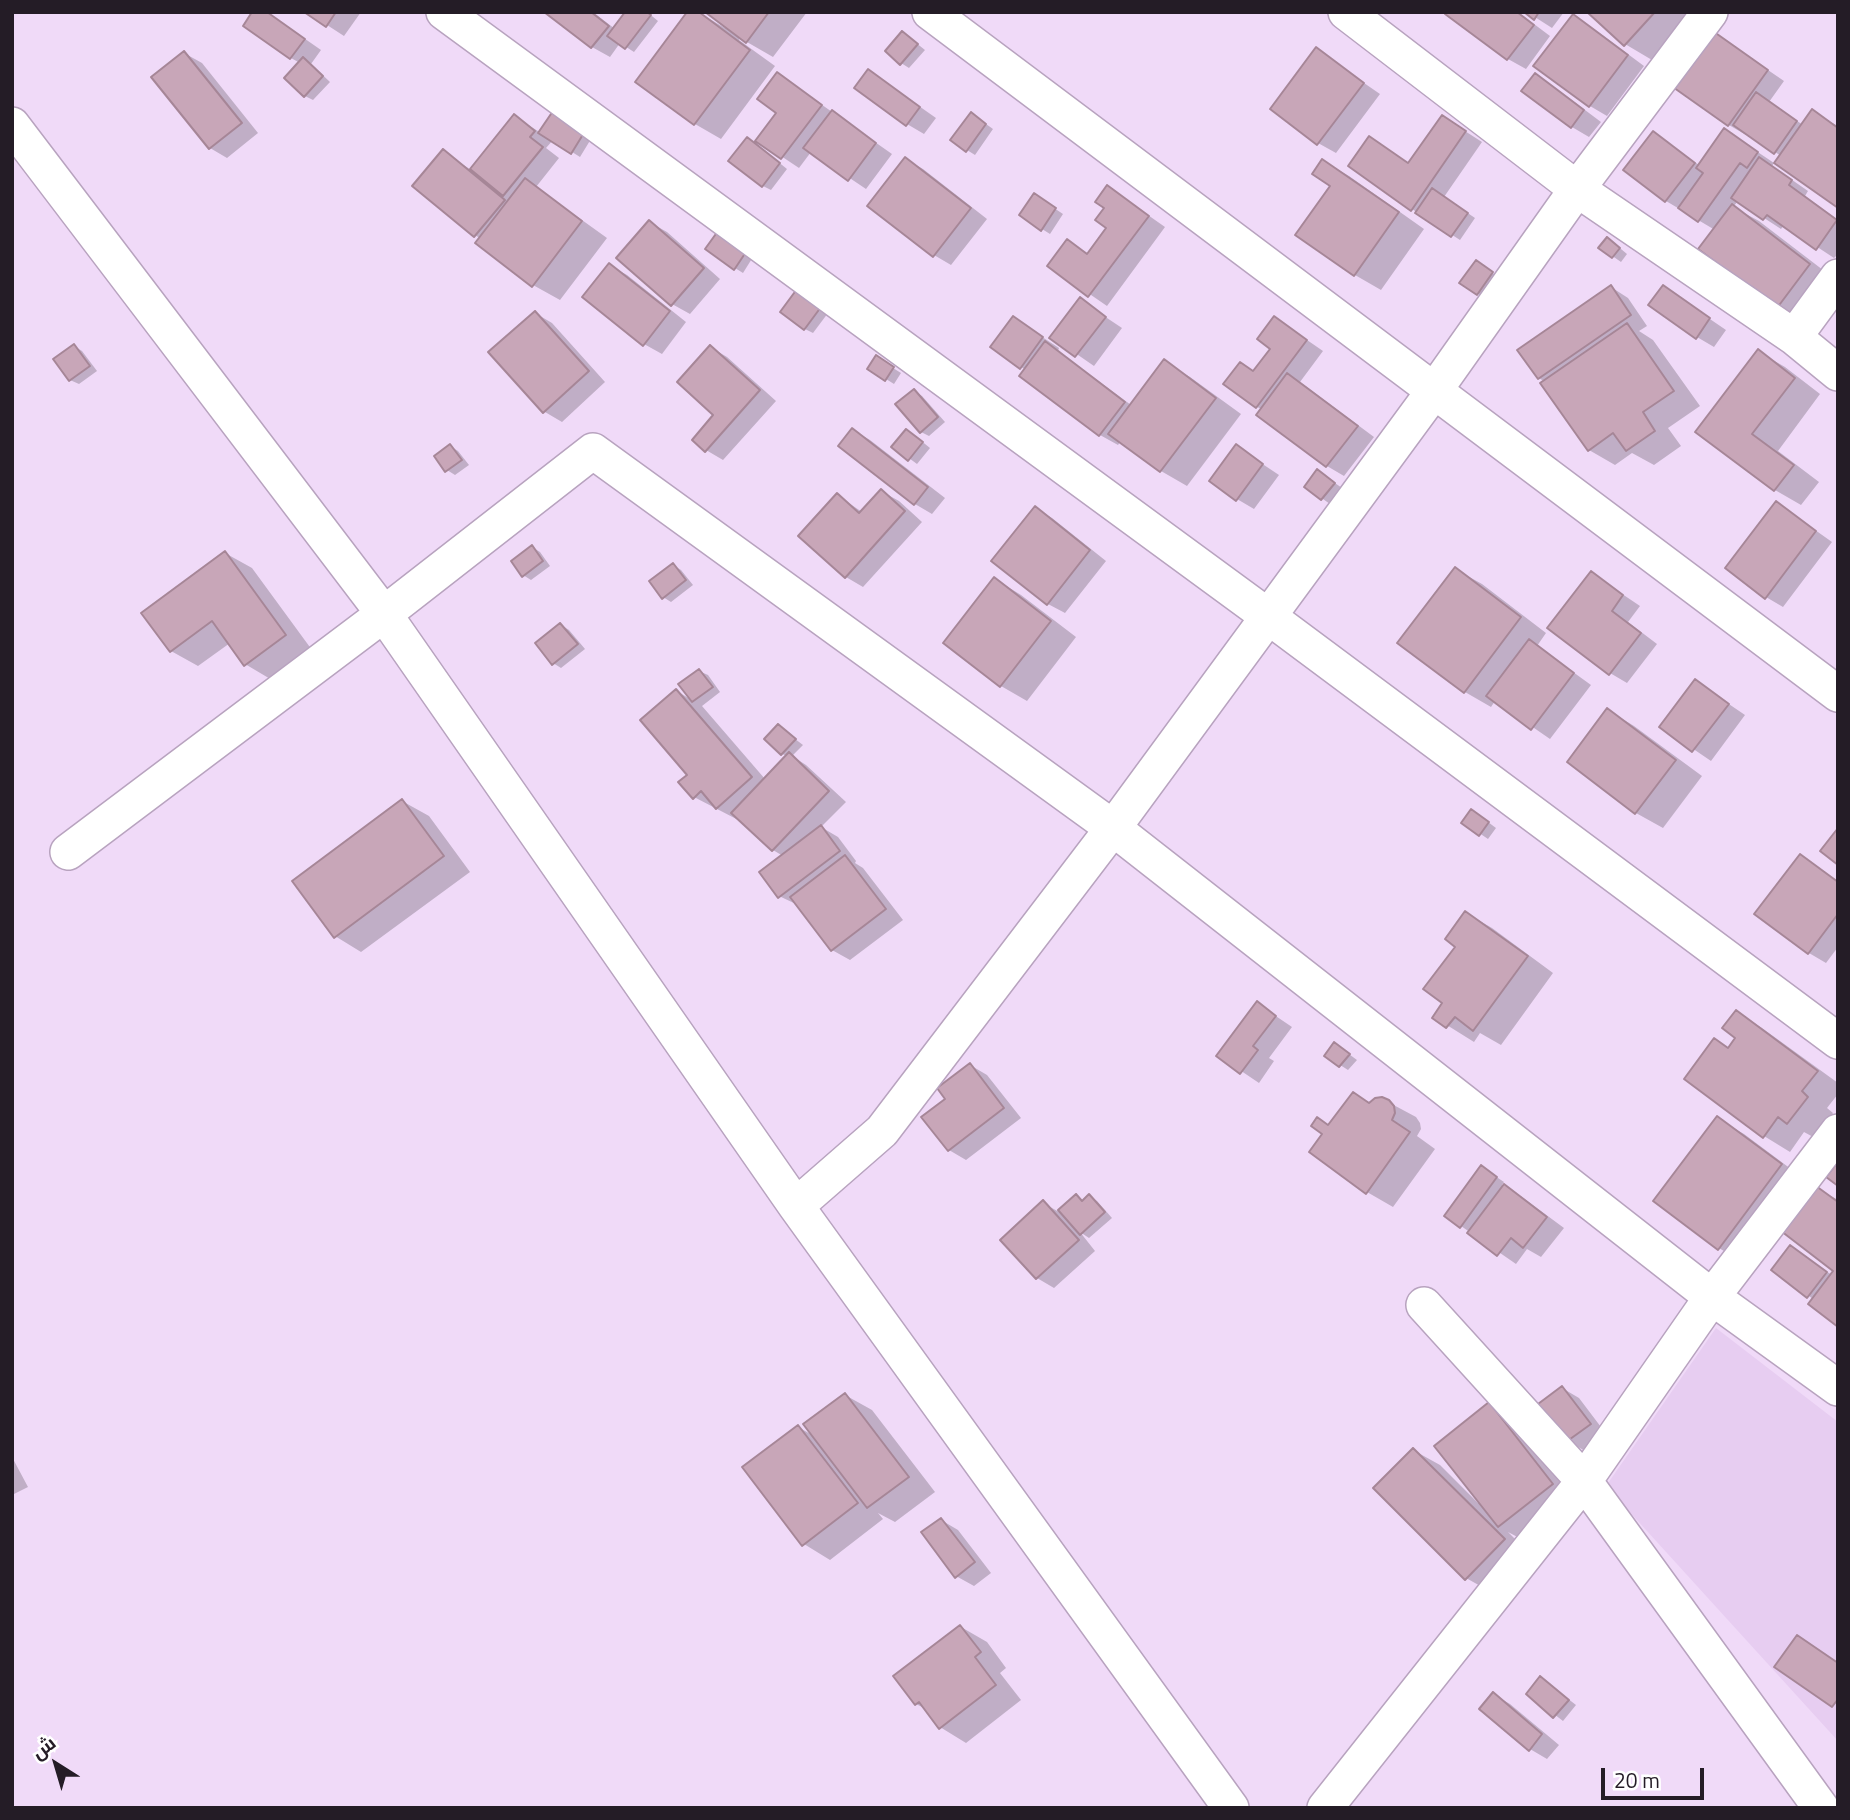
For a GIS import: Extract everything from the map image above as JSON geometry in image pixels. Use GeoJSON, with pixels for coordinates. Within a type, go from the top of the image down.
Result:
{"type":"FeatureCollection","features":[{"type":"Feature","properties":{"kind":"street"},"geometry":{"type":"LineString","coordinates":[[444,12],[1269,617],[1838,1041]]}},
{"type":"Feature","properties":{"kind":"street"},"geometry":{"type":"LineString","coordinates":[[930,12],[1838,694]]}},
{"type":"Feature","properties":{"kind":"street"},"geometry":{"type":"LineString","coordinates":[[1346,12],[1577,188],[1794,337],[1838,373]]}},
{"type":"Feature","properties":{"kind":"street"},"geometry":{"type":"LineString","coordinates":[[796,1206],[882,1131],[1113,828],[1434,391],[1577,188],[1710,12]]}},
{"type":"Feature","properties":{"kind":"street"},"geometry":{"type":"LineString","coordinates":[[12,125],[384,614],[796,1206],[1231,1808]]}},
{"type":"Feature","properties":{"kind":"street"},"geometry":{"type":"LineString","coordinates":[[1794,337],[1838,277]]}},
{"type":"Feature","properties":{"kind":"street"},"geometry":{"type":"LineString","coordinates":[[68,852],[384,614],[593,452],[1113,828],[1712,1297],[1838,1388]]}},
{"type":"Feature","properties":{"kind":"street"},"geometry":{"type":"LineString","coordinates":[[1325,1808],[1584,1481],[1712,1297],[1838,1132]]}},
{"type":"Feature","properties":{"kind":"street"},"geometry":{"type":"LineString","coordinates":[[1424,1305],[1584,1481],[1821,1808]]}},
{"type":"Feature","properties":{"kind":"shaded area"},"geometry":{"type":"Polygon","coordinates":[[[1716,1328],[1838,1422],[1838,1741],[1606,1486],[1716,1328]]]}},
{"type":"Feature","properties":{"kind":"building"},"geometry":{"type":"Polygon","coordinates":[[[252,12],[267,12],[305,39],[290,59],[243,26],[252,12]]]}},
{"type":"Feature","properties":{"kind":"building"},"geometry":{"type":"Polygon","coordinates":[[[304,12],[336,12],[326,27],[304,12]]]}},
{"type":"Feature","properties":{"kind":"building"},"geometry":{"type":"Polygon","coordinates":[[[544,12],[591,12],[609,26],[591,48],[544,12]]]}},
{"type":"Feature","properties":{"kind":"building"},"geometry":{"type":"Polygon","coordinates":[[[625,12],[647,12],[651,15],[625,49],[607,36],[625,12]]]}},
{"type":"Feature","properties":{"kind":"building"},"geometry":{"type":"Polygon","coordinates":[[[687,12],[699,12],[750,50],[694,125],[635,82],[687,12]]]}},
{"type":"Feature","properties":{"kind":"building"},"geometry":{"type":"Polygon","coordinates":[[[705,12],[769,12],[746,43],[705,12]]]}},
{"type":"Feature","properties":{"kind":"building"},"geometry":{"type":"Polygon","coordinates":[[[1517,12],[1534,25],[1507,60],[1445,14],[1517,12]]]}},
{"type":"Feature","properties":{"kind":"building"},"geometry":{"type":"Polygon","coordinates":[[[1524,12],[1539,12],[1534,20],[1524,12]]]}},
{"type":"Feature","properties":{"kind":"building"},"geometry":{"type":"Polygon","coordinates":[[[1587,12],[1655,12],[1624,46],[1587,12]]]}},
{"type":"Feature","properties":{"kind":"building"},"geometry":{"type":"Polygon","coordinates":[[[1573,14],[1628,55],[1589,107],[1533,66],[1573,14]]]}},
{"type":"Feature","properties":{"kind":"building"},"geometry":{"type":"Polygon","coordinates":[[[1710,29],[1768,70],[1728,126],[1670,85],[1710,29]]]}},
{"type":"Feature","properties":{"kind":"building"},"geometry":{"type":"Polygon","coordinates":[[[902,31],[918,44],[900,65],[885,51],[902,31]]]}},
{"type":"Feature","properties":{"kind":"building"},"geometry":{"type":"Polygon","coordinates":[[[1316,47],[1364,83],[1317,145],[1270,109],[1316,47]]]}},
{"type":"Feature","properties":{"kind":"building"},"geometry":{"type":"Polygon","coordinates":[[[184,51],[242,123],[209,149],[151,77],[184,51]]]}},
{"type":"Feature","properties":{"kind":"building"},"geometry":{"type":"Polygon","coordinates":[[[303,57],[323,76],[304,97],[284,78],[303,57]]]}},
{"type":"Feature","properties":{"kind":"building"},"geometry":{"type":"Polygon","coordinates":[[[868,69],[920,107],[906,126],[854,88],[868,69]]]}},
{"type":"Feature","properties":{"kind":"building"},"geometry":{"type":"Polygon","coordinates":[[[777,72],[822,105],[781,159],[755,141],[776,113],[757,99],[777,72]]]}},
{"type":"Feature","properties":{"kind":"building"},"geometry":{"type":"Polygon","coordinates":[[[1535,73],[1584,110],[1571,128],[1521,91],[1535,73]]]}},
{"type":"Feature","properties":{"kind":"building"},"geometry":{"type":"Polygon","coordinates":[[[1756,92],[1797,121],[1774,154],[1733,125],[1756,92]]]}},
{"type":"Feature","properties":{"kind":"building"},"geometry":{"type":"Polygon","coordinates":[[[555,108],[587,128],[571,154],[538,133],[555,108]]]}},
{"type":"Feature","properties":{"kind":"building"},"geometry":{"type":"Polygon","coordinates":[[[1812,109],[1838,128],[1838,208],[1774,163],[1812,109]]]}},
{"type":"Feature","properties":{"kind":"building"},"geometry":{"type":"Polygon","coordinates":[[[832,110],[876,143],[848,181],[803,148],[832,110]]]}},
{"type":"Feature","properties":{"kind":"building"},"geometry":{"type":"Polygon","coordinates":[[[971,112],[986,124],[966,152],[950,140],[971,112]]]}},
{"type":"Feature","properties":{"kind":"building"},"geometry":{"type":"Polygon","coordinates":[[[514,114],[535,131],[530,137],[543,147],[503,196],[470,169],[514,114]]]}},
{"type":"Feature","properties":{"kind":"building"},"geometry":{"type":"Polygon","coordinates":[[[1442,115],[1466,131],[1411,211],[1348,166],[1369,136],[1408,163],[1442,115]]]}},
{"type":"Feature","properties":{"kind":"building"},"geometry":{"type":"Polygon","coordinates":[[[1724,128],[1758,152],[1747,168],[1740,163],[1698,222],[1678,208],[1703,173],[1696,168],[1724,128]]]}},
{"type":"Feature","properties":{"kind":"building"},"geometry":{"type":"Polygon","coordinates":[[[1653,131],[1695,163],[1665,202],[1623,170],[1653,131]]]}},
{"type":"Feature","properties":{"kind":"building"},"geometry":{"type":"Polygon","coordinates":[[[747,137],[780,163],[762,187],[728,161],[747,137]]]}},
{"type":"Feature","properties":{"kind":"building"},"geometry":{"type":"Polygon","coordinates":[[[443,149],[505,200],[474,237],[412,186],[443,149]]]}},
{"type":"Feature","properties":{"kind":"building"},"geometry":{"type":"Polygon","coordinates":[[[905,157],[971,208],[933,257],[867,206],[905,157]]]}},
{"type":"Feature","properties":{"kind":"building"},"geometry":{"type":"Polygon","coordinates":[[[1759,157],[1792,180],[1789,185],[1837,220],[1816,250],[1767,215],[1763,220],[1731,198],[1759,157]]]}},
{"type":"Feature","properties":{"kind":"building"},"geometry":{"type":"Polygon","coordinates":[[[1322,159],[1399,212],[1354,276],[1295,235],[1330,186],[1312,174],[1322,159]]]}},
{"type":"Feature","properties":{"kind":"building"},"geometry":{"type":"Polygon","coordinates":[[[525,178],[582,221],[532,287],[475,243],[525,178]]]}},
{"type":"Feature","properties":{"kind":"building"},"geometry":{"type":"Polygon","coordinates":[[[1107,185],[1149,216],[1088,297],[1047,266],[1067,239],[1087,254],[1106,228],[1095,220],[1104,208],[1095,202],[1107,185]]]}},
{"type":"Feature","properties":{"kind":"building"},"geometry":{"type":"Polygon","coordinates":[[[1432,188],[1468,213],[1451,237],[1415,213],[1432,188]]]}},
{"type":"Feature","properties":{"kind":"building"},"geometry":{"type":"Polygon","coordinates":[[[1034,193],[1056,208],[1041,231],[1019,215],[1034,193]]]}},
{"type":"Feature","properties":{"kind":"building"},"geometry":{"type":"Polygon","coordinates":[[[1732,204],[1810,264],[1777,308],[1698,249],[1732,204]]]}},
{"type":"Feature","properties":{"kind":"building"},"geometry":{"type":"Polygon","coordinates":[[[649,220],[704,268],[671,306],[616,258],[649,220]]]}},
{"type":"Feature","properties":{"kind":"building"},"geometry":{"type":"Polygon","coordinates":[[[718,231],[746,252],[734,270],[705,249],[718,231]]]}},
{"type":"Feature","properties":{"kind":"building"},"geometry":{"type":"Polygon","coordinates":[[[1607,237],[1620,248],[1612,258],[1598,248],[1607,237]]]}},
{"type":"Feature","properties":{"kind":"building"},"geometry":{"type":"Polygon","coordinates":[[[1476,260],[1493,272],[1477,295],[1459,283],[1476,260]]]}},
{"type":"Feature","properties":{"kind":"building"},"geometry":{"type":"Polygon","coordinates":[[[609,263],[670,311],[643,346],[582,297],[609,263]]]}},
{"type":"Feature","properties":{"kind":"building"},"geometry":{"type":"Polygon","coordinates":[[[1611,285],[1631,315],[1538,379],[1517,350],[1611,285]]]}},
{"type":"Feature","properties":{"kind":"building"},"geometry":{"type":"Polygon","coordinates":[[[1663,285],[1710,318],[1696,339],[1648,305],[1663,285]]]}},
{"type":"Feature","properties":{"kind":"building"},"geometry":{"type":"Polygon","coordinates":[[[797,289],[821,307],[804,330],[780,312],[797,289]]]}},
{"type":"Feature","properties":{"kind":"building"},"geometry":{"type":"Polygon","coordinates":[[[1080,297],[1106,317],[1075,357],[1049,338],[1080,297]]]}},
{"type":"Feature","properties":{"kind":"building"},"geometry":{"type":"Polygon","coordinates":[[[535,311],[589,371],[543,413],[488,352],[535,311]]]}},
{"type":"Feature","properties":{"kind":"building"},"geometry":{"type":"Polygon","coordinates":[[[1013,316],[1043,337],[1020,369],[990,347],[1013,316]]]}},
{"type":"Feature","properties":{"kind":"building"},"geometry":{"type":"Polygon","coordinates":[[[1274,316],[1307,340],[1256,408],[1223,384],[1240,362],[1253,371],[1270,349],[1257,339],[1274,316]]]}},
{"type":"Feature","properties":{"kind":"building"},"geometry":{"type":"Polygon","coordinates":[[[1627,323],[1674,391],[1643,412],[1655,431],[1626,451],[1613,433],[1588,451],[1540,383],[1627,323]]]}},
{"type":"Feature","properties":{"kind":"building"},"geometry":{"type":"Polygon","coordinates":[[[1045,341],[1125,402],[1099,436],[1019,376],[1045,341]]]}},
{"type":"Feature","properties":{"kind":"building"},"geometry":{"type":"Polygon","coordinates":[[[74,344],[90,366],[69,381],[53,359],[74,344]]]}},
{"type":"Feature","properties":{"kind":"building"},"geometry":{"type":"Polygon","coordinates":[[[710,345],[760,390],[705,452],[692,440],[713,415],[677,382],[710,345]]]}},
{"type":"Feature","properties":{"kind":"building"},"geometry":{"type":"Polygon","coordinates":[[[1758,349],[1795,378],[1752,434],[1794,465],[1774,491],[1695,432],[1758,349]]]}},
{"type":"Feature","properties":{"kind":"building"},"geometry":{"type":"Polygon","coordinates":[[[876,355],[894,367],[885,381],[867,369],[876,355]]]}},
{"type":"Feature","properties":{"kind":"building"},"geometry":{"type":"Polygon","coordinates":[[[1164,359],[1216,398],[1160,472],[1108,434],[1164,359]]]}},
{"type":"Feature","properties":{"kind":"building"},"geometry":{"type":"Polygon","coordinates":[[[1287,373],[1358,426],[1326,467],[1256,415],[1287,373]]]}},
{"type":"Feature","properties":{"kind":"building"},"geometry":{"type":"Polygon","coordinates":[[[914,389],[938,417],[920,433],[895,404],[914,389]]]}},
{"type":"Feature","properties":{"kind":"building"},"geometry":{"type":"Polygon","coordinates":[[[852,428],[928,487],[914,505],[838,446],[852,428]]]}},
{"type":"Feature","properties":{"kind":"building"},"geometry":{"type":"Polygon","coordinates":[[[906,429],[923,442],[908,461],[891,447],[906,429]]]}},
{"type":"Feature","properties":{"kind":"building"},"geometry":{"type":"Polygon","coordinates":[[[450,444],[462,460],[445,472],[434,456],[450,444]]]}},
{"type":"Feature","properties":{"kind":"building"},"geometry":{"type":"Polygon","coordinates":[[[1236,444],[1263,464],[1236,501],[1209,481],[1236,444]]]}},
{"type":"Feature","properties":{"kind":"building"},"geometry":{"type":"Polygon","coordinates":[[[1317,469],[1335,483],[1321,500],[1304,487],[1317,469]]]}},
{"type":"Feature","properties":{"kind":"building"},"geometry":{"type":"Polygon","coordinates":[[[881,489],[905,511],[845,578],[798,536],[837,493],[859,513],[881,489]]]}},
{"type":"Feature","properties":{"kind":"building"},"geometry":{"type":"Polygon","coordinates":[[[1776,501],[1816,531],[1765,599],[1725,568],[1776,501]]]}},
{"type":"Feature","properties":{"kind":"building"},"geometry":{"type":"Polygon","coordinates":[[[1035,506],[1090,550],[1047,605],[991,561],[1035,506]]]}},
{"type":"Feature","properties":{"kind":"building"},"geometry":{"type":"Polygon","coordinates":[[[532,545],[543,561],[522,577],[511,561],[532,545]]]}},
{"type":"Feature","properties":{"kind":"building"},"geometry":{"type":"Polygon","coordinates":[[[225,551],[286,635],[244,666],[212,621],[170,652],[141,613],[225,551]]]}},
{"type":"Feature","properties":{"kind":"building"},"geometry":{"type":"Polygon","coordinates":[[[673,563],[686,580],[662,599],[649,581],[673,563]]]}},
{"type":"Feature","properties":{"kind":"building"},"geometry":{"type":"Polygon","coordinates":[[[1455,567],[1521,617],[1464,693],[1397,643],[1455,567]]]}},
{"type":"Feature","properties":{"kind":"building"},"geometry":{"type":"Polygon","coordinates":[[[1591,571],[1623,595],[1612,611],[1641,633],[1609,675],[1547,628],[1591,571]]]}},
{"type":"Feature","properties":{"kind":"building"},"geometry":{"type":"Polygon","coordinates":[[[994,577],[1051,621],[1000,687],[943,643],[994,577]]]}},
{"type":"Feature","properties":{"kind":"building"},"geometry":{"type":"Polygon","coordinates":[[[560,623],[578,644],[552,665],[535,643],[560,623]]]}},
{"type":"Feature","properties":{"kind":"building"},"geometry":{"type":"Polygon","coordinates":[[[1529,639],[1574,673],[1531,730],[1486,696],[1529,639]]]}},
{"type":"Feature","properties":{"kind":"building"},"geometry":{"type":"Polygon","coordinates":[[[699,669],[713,687],[692,702],[678,684],[699,669]]]}},
{"type":"Feature","properties":{"kind":"building"},"geometry":{"type":"Polygon","coordinates":[[[1695,679],[1729,704],[1692,752],[1659,727],[1695,679]]]}},
{"type":"Feature","properties":{"kind":"building"},"geometry":{"type":"Polygon","coordinates":[[[676,689],[752,777],[716,809],[701,791],[693,799],[678,782],[687,775],[640,720],[676,689]]]}},
{"type":"Feature","properties":{"kind":"building"},"geometry":{"type":"Polygon","coordinates":[[[1607,708],[1676,760],[1635,814],[1567,762],[1607,708]]]}},
{"type":"Feature","properties":{"kind":"building"},"geometry":{"type":"Polygon","coordinates":[[[778,724],[796,739],[781,755],[764,739],[778,724]]]}},
{"type":"Feature","properties":{"kind":"building"},"geometry":{"type":"Polygon","coordinates":[[[789,752],[829,791],[772,851],[731,813],[789,752]]]}},
{"type":"Feature","properties":{"kind":"building"},"geometry":{"type":"Polygon","coordinates":[[[402,799],[444,856],[334,938],[292,881],[402,799]]]}},
{"type":"Feature","properties":{"kind":"building"},"geometry":{"type":"Polygon","coordinates":[[[1471,809],[1489,822],[1479,836],[1461,823],[1471,809]]]}},
{"type":"Feature","properties":{"kind":"building"},"geometry":{"type":"Polygon","coordinates":[[[821,825],[840,851],[778,898],[759,872],[821,825]]]}},
{"type":"Feature","properties":{"kind":"building"},"geometry":{"type":"Polygon","coordinates":[[[1838,828],[1838,865],[1820,851],[1838,828]]]}},
{"type":"Feature","properties":{"kind":"building"},"geometry":{"type":"Polygon","coordinates":[[[1800,854],[1838,882],[1838,914],[1808,954],[1754,914],[1800,854]]]}},
{"type":"Feature","properties":{"kind":"building"},"geometry":{"type":"Polygon","coordinates":[[[845,855],[886,909],[831,951],[790,897],[845,855]]]}},
{"type":"Feature","properties":{"kind":"building"},"geometry":{"type":"Polygon","coordinates":[[[1465,911],[1528,956],[1473,1031],[1455,1017],[1446,1028],[1432,1018],[1442,1003],[1423,989],[1455,947],[1445,939],[1465,911]]]}},
{"type":"Feature","properties":{"kind":"building"},"geometry":{"type":"Polygon","coordinates":[[[1257,1001],[1276,1016],[1253,1046],[1258,1050],[1240,1074],[1216,1056],[1257,1001]]]}},
{"type":"Feature","properties":{"kind":"building"},"geometry":{"type":"Polygon","coordinates":[[[1736,1010],[1818,1071],[1802,1091],[1808,1097],[1787,1124],[1778,1117],[1763,1138],[1684,1079],[1714,1038],[1728,1048],[1735,1038],[1722,1028],[1736,1010]]]}},
{"type":"Feature","properties":{"kind":"building"},"geometry":{"type":"Polygon","coordinates":[[[1334,1042],[1350,1054],[1339,1067],[1324,1056],[1334,1042]]]}},
{"type":"Feature","properties":{"kind":"building"},"geometry":{"type":"Polygon","coordinates":[[[970,1063],[1004,1108],[948,1151],[921,1117],[945,1099],[937,1088],[970,1063]]]}},
{"type":"Feature","properties":{"kind":"building"},"geometry":{"type":"Polygon","coordinates":[[[1353,1092],[1369,1103],[1375,1098],[1389,1100],[1394,1106],[1392,1120],[1410,1132],[1366,1194],[1309,1152],[1322,1134],[1311,1126],[1317,1117],[1328,1125],[1353,1092]]]}},
{"type":"Feature","properties":{"kind":"building"},"geometry":{"type":"Polygon","coordinates":[[[1717,1116],[1782,1164],[1718,1250],[1653,1201],[1717,1116]]]}},
{"type":"Feature","properties":{"kind":"building"},"geometry":{"type":"Polygon","coordinates":[[[1838,1162],[1838,1186],[1826,1177],[1838,1162]]]}},
{"type":"Feature","properties":{"kind":"building"},"geometry":{"type":"Polygon","coordinates":[[[1481,1165],[1497,1177],[1460,1228],[1444,1216],[1481,1165]]]}},
{"type":"Feature","properties":{"kind":"building"},"geometry":{"type":"Polygon","coordinates":[[[1504,1184],[1547,1217],[1523,1248],[1511,1238],[1497,1256],[1467,1233],[1504,1184]]]}},
{"type":"Feature","properties":{"kind":"building"},"geometry":{"type":"Polygon","coordinates":[[[1816,1186],[1838,1202],[1838,1327],[1808,1304],[1833,1271],[1781,1231],[1816,1186]]]}},
{"type":"Feature","properties":{"kind":"building"},"geometry":{"type":"Polygon","coordinates":[[[1076,1194],[1082,1201],[1089,1194],[1105,1212],[1080,1235],[1058,1210],[1076,1194]]]}},
{"type":"Feature","properties":{"kind":"building"},"geometry":{"type":"Polygon","coordinates":[[[1043,1200],[1079,1240],[1036,1279],[1000,1240],[1043,1200]]]}},
{"type":"Feature","properties":{"kind":"building"},"geometry":{"type":"Polygon","coordinates":[[[1790,1245],[1827,1272],[1807,1298],[1771,1270],[1790,1245]]]}},
{"type":"Feature","properties":{"kind":"building"},"geometry":{"type":"Polygon","coordinates":[[[1562,1386],[1591,1424],[1566,1442],[1538,1404],[1562,1386]]]}},
{"type":"Feature","properties":{"kind":"building"},"geometry":{"type":"Polygon","coordinates":[[[845,1393],[909,1477],[867,1508],[803,1424],[845,1393]]]}},
{"type":"Feature","properties":{"kind":"building"},"geometry":{"type":"Polygon","coordinates":[[[1489,1402],[1553,1484],[1498,1527],[1434,1446],[1489,1402]]]}},
{"type":"Feature","properties":{"kind":"building"},"geometry":{"type":"Polygon","coordinates":[[[798,1425],[858,1503],[802,1546],[742,1467],[798,1425]]]}},
{"type":"Feature","properties":{"kind":"building"},"geometry":{"type":"Polygon","coordinates":[[[1413,1448],[1505,1539],[1465,1580],[1373,1488],[1413,1448]]]}},
{"type":"Feature","properties":{"kind":"building"},"geometry":{"type":"Polygon","coordinates":[[[941,1518],[975,1562],[955,1578],[921,1532],[941,1518]]]}},
{"type":"Feature","properties":{"kind":"building"},"geometry":{"type":"Polygon","coordinates":[[[960,1625],[981,1652],[975,1657],[996,1685],[939,1729],[919,1702],[915,1705],[893,1676],[960,1625]]]}},
{"type":"Feature","properties":{"kind":"building"},"geometry":{"type":"Polygon","coordinates":[[[1797,1635],[1838,1663],[1838,1699],[1832,1707],[1774,1667],[1797,1635]]]}},
{"type":"Feature","properties":{"kind":"building"},"geometry":{"type":"Polygon","coordinates":[[[1540,1676],[1569,1700],[1553,1718],[1526,1694],[1540,1676]]]}},
{"type":"Feature","properties":{"kind":"building"},"geometry":{"type":"Polygon","coordinates":[[[1493,1692],[1542,1734],[1529,1751],[1479,1709],[1493,1692]]]}}]}
